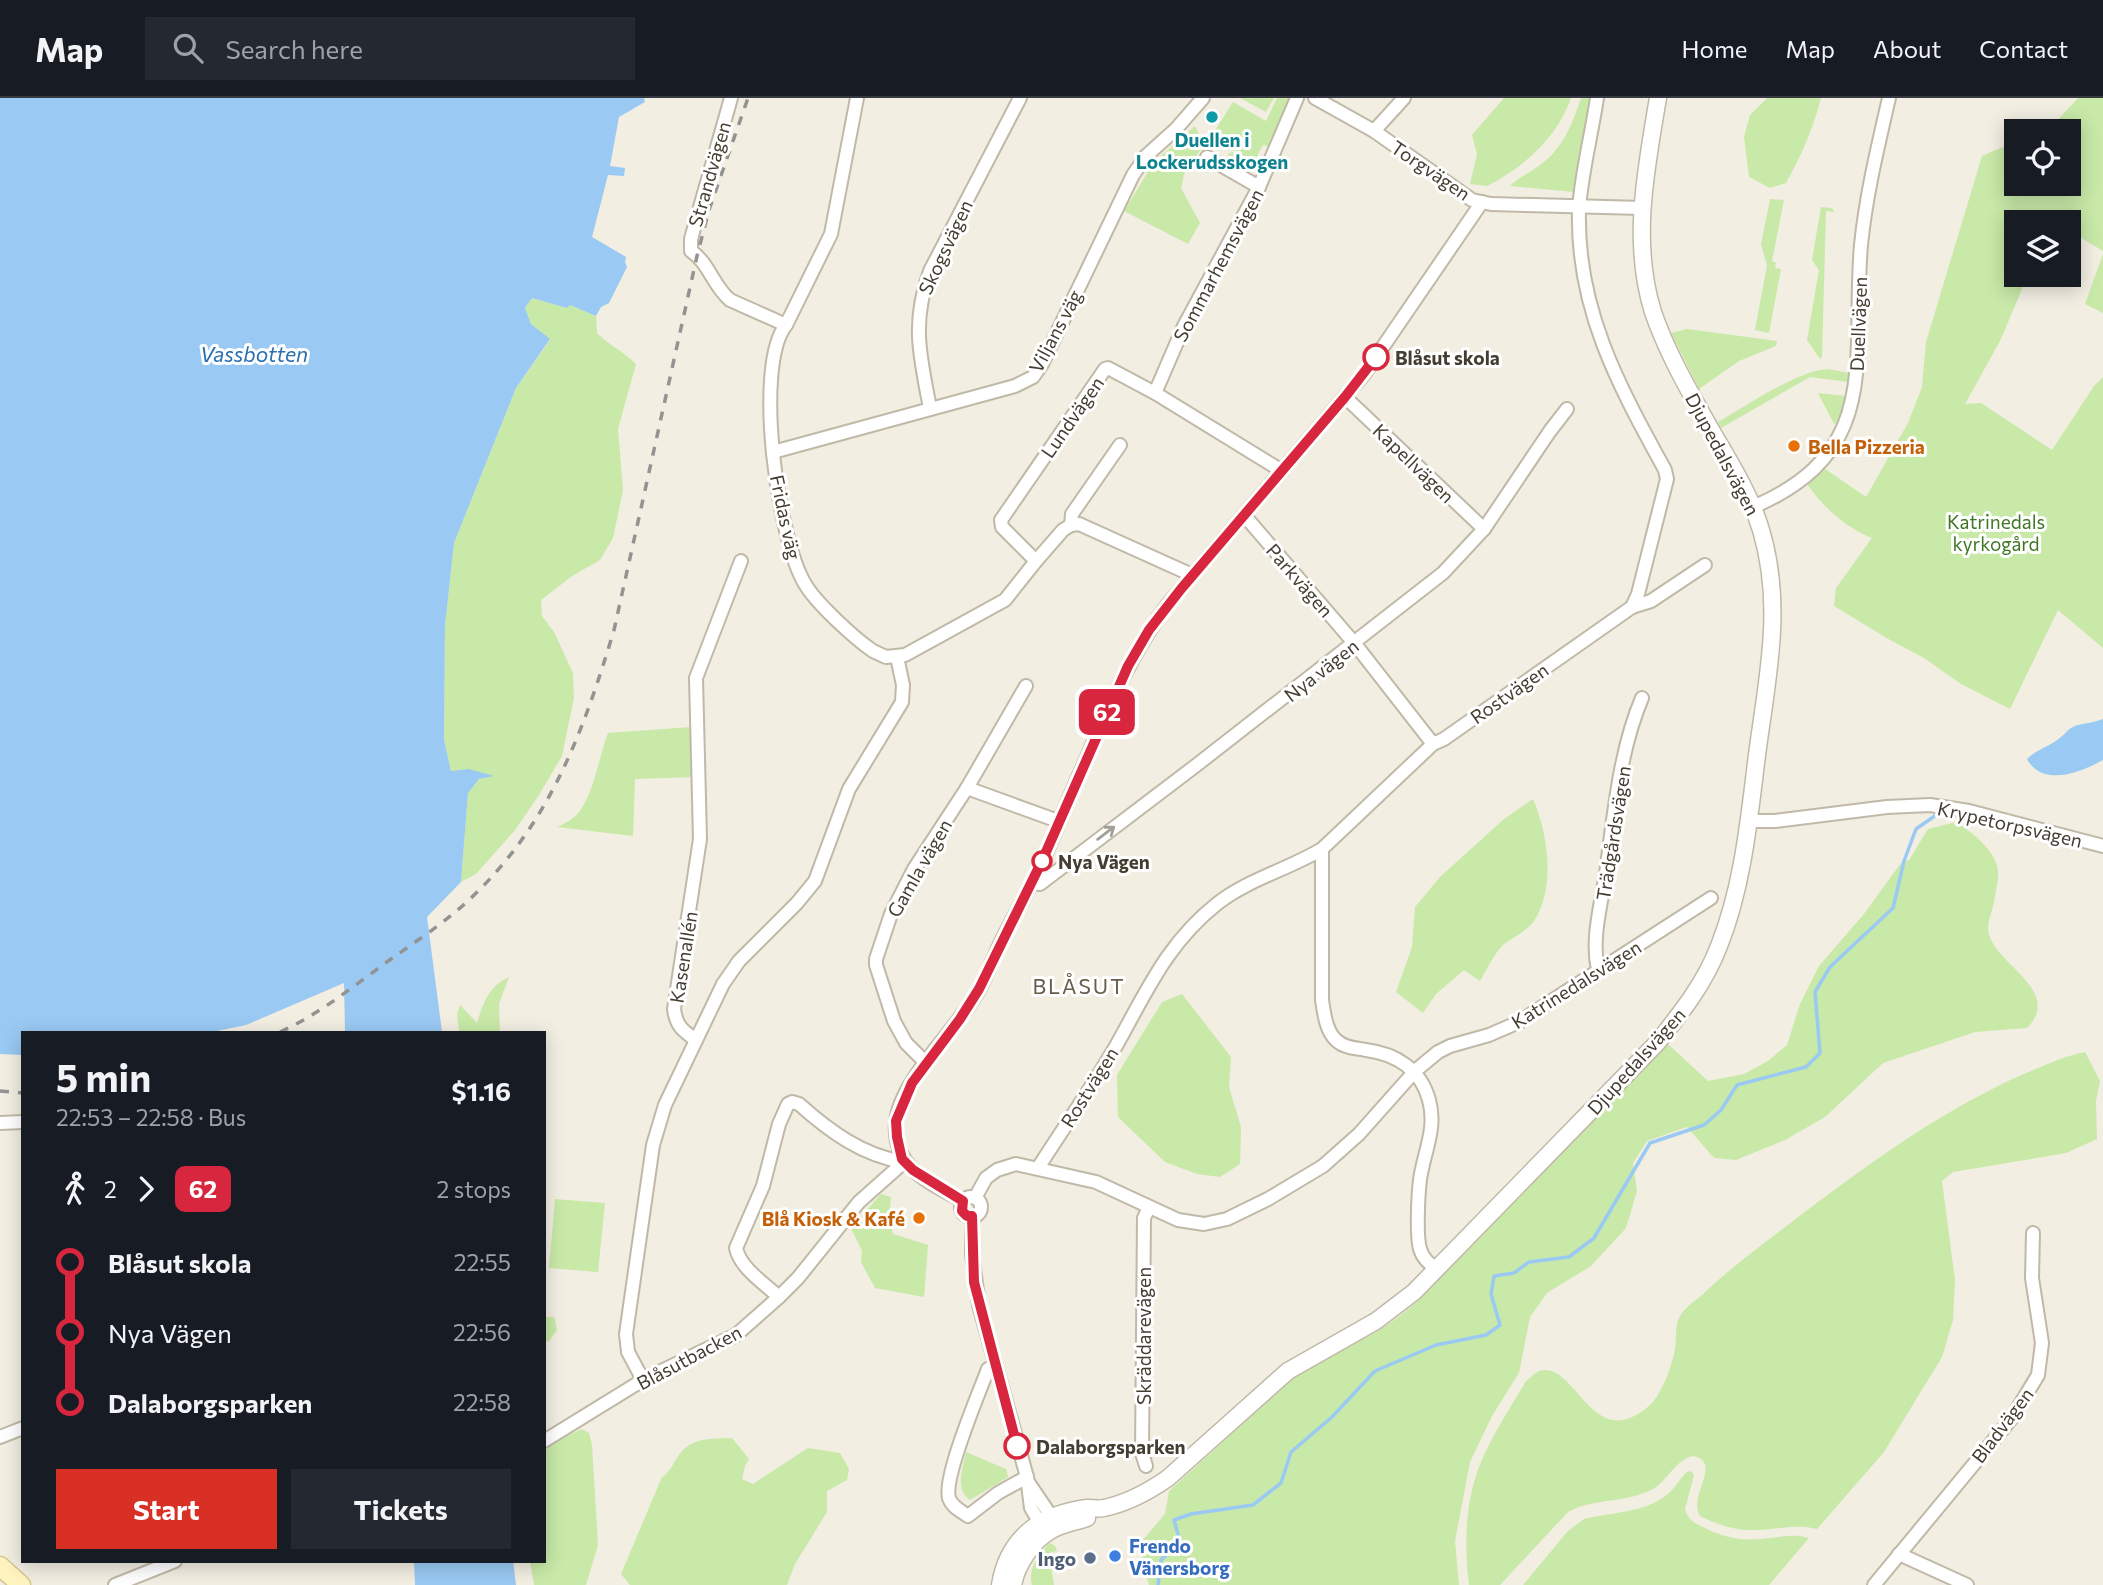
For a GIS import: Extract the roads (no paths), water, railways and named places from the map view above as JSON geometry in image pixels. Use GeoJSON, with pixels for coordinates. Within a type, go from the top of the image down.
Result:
{"type":"FeatureCollection","features":[{"type":"Feature","properties":{"kind":"main road"},"geometry":{"type":"LineString","coordinates":[[0,1566],[20,1585]]}},
{"type":"Feature","properties":{"kind":"street","name":"Strandvägen"},"geometry":{"type":"LineString","coordinates":[[731,98],[695,227],[691,251],[702,259],[722,294],[786,325]]}},
{"type":"Feature","properties":{"kind":"street","name":"Fridas väg"},"geometry":{"type":"LineString","coordinates":[[857,98],[831,234],[776,342],[771,373],[770,426],[792,550],[805,584],[863,645],[886,657],[897,657]]}},
{"type":"Feature","properties":{"kind":"street","name":"Skogsvägen"},"geometry":{"type":"LineString","coordinates":[[930,408],[918,329],[918,314],[924,287],[1020,98]]}},
{"type":"Feature","properties":{"kind":"street","name":"Viljans väg"},"geometry":{"type":"LineString","coordinates":[[773,453],[1015,386],[1038,372],[1133,175],[1146,156],[1176,129],[1203,98]]}},
{"type":"Feature","properties":{"kind":"street","name":"Sommarhemsvägen"},"geometry":{"type":"LineString","coordinates":[[1155,393],[1191,311],[1259,187],[1297,98]]}},
{"type":"Feature","properties":{"kind":"street","name":"Torgvägen"},"geometry":{"type":"LineString","coordinates":[[1315,98],[1374,131],[1464,196],[1482,202],[1642,208]]}},
{"type":"Feature","properties":{"kind":"street"},"geometry":{"type":"LineString","coordinates":[[1374,131],[1404,98]]}},
{"type":"Feature","properties":{"kind":"street"},"geometry":{"type":"LineString","coordinates":[[1597,98],[1579,207],[1586,288],[1597,332],[1618,384],[1665,470],[1667,479],[1639,594],[1632,607]]}},
{"type":"Feature","properties":{"kind":"street","name":"Djupedalsvägen"},"geometry":{"type":"LineString","coordinates":[[1001,1582],[1019,1540],[1031,1527],[1092,1516],[1101,1509],[1135,1498],[1168,1478],[1288,1371],[1376,1321],[1414,1292],[1657,1043],[1690,1000],[1714,960],[1728,922],[1749,821],[1769,673],[1774,608],[1768,555],[1754,508],[1674,362],[1657,324],[1644,271],[1642,208],[1658,98]]}},
{"type":"Feature","properties":{"kind":"street","name":"Duellvägen"},"geometry":{"type":"LineString","coordinates":[[1754,508],[1782,495],[1815,470],[1840,434],[1854,400],[1863,229],[1889,98]]}},
{"type":"Feature","properties":{"kind":"street"},"geometry":{"type":"LineString","coordinates":[[1207,157],[1259,187]]}},
{"type":"Feature","properties":{"kind":"street"},"geometry":{"type":"LineString","coordinates":[[1047,1523],[1031,1508],[1027,1479],[974,1282],[972,1216],[967,1216],[962,1211],[969,1199],[932,1184],[909,1168],[904,1162],[897,1137],[896,1121],[912,1083],[979,989],[1031,883],[1128,666],[1149,630],[1192,575],[1345,397],[1400,324],[1482,202]]}},
{"type":"Feature","properties":{"kind":"street","name":"Lundvägen"},"geometry":{"type":"LineString","coordinates":[[1036,561],[1002,527],[1001,520],[1105,369],[1112,368],[1282,471]]}},
{"type":"Feature","properties":{"kind":"street","name":"Kapellvägen"},"geometry":{"type":"LineString","coordinates":[[1345,397],[1484,529]]}},
{"type":"Feature","properties":{"kind":"street","name":"Nya vägen"},"geometry":{"type":"LineString","coordinates":[[1031,883],[1040,884],[1355,644],[1443,573],[1484,529],[1567,410]]}},
{"type":"Feature","properties":{"kind":"street"},"geometry":{"type":"LineString","coordinates":[[1070,526],[1072,514],[1120,445]]}},
{"type":"Feature","properties":{"kind":"street","name":"Parkvägen"},"geometry":{"type":"LineString","coordinates":[[1244,515],[1355,644],[1433,744]]}},
{"type":"Feature","properties":{"kind":"street"},"geometry":{"type":"LineString","coordinates":[[643,1380],[631,1360],[626,1334],[641,1225],[659,1125],[666,1105],[723,984],[739,961],[797,904],[815,881],[849,789],[902,702],[903,685],[897,657],[996,606],[1012,593],[1036,561],[1063,530],[1070,526],[1079,524],[1192,575]]}},
{"type":"Feature","properties":{"kind":"street","name":"Kasenallén"},"geometry":{"type":"LineString","coordinates":[[696,1040],[675,1021],[674,1009],[700,839],[694,688],[701,662],[741,561]]}},
{"type":"Feature","properties":{"kind":"street","name":"Rostvägen"},"geometry":{"type":"LineString","coordinates":[[1038,1168],[1104,1065],[1161,964],[1183,936],[1232,893],[1322,849],[1433,744],[1632,607],[1651,601],[1705,565]]}},
{"type":"Feature","properties":{"kind":"street","name":"Gamla vägen"},"geometry":{"type":"LineString","coordinates":[[926,1063],[906,1043],[894,1021],[876,959],[884,929],[909,878],[925,849],[967,788],[1026,686]]}},
{"type":"Feature","properties":{"kind":"street","name":"Trädgårdsvägen"},"geometry":{"type":"LineString","coordinates":[[1598,970],[1595,946],[1611,840],[1627,744],[1642,698]]}},
{"type":"Feature","properties":{"kind":"street"},"geometry":{"type":"LineString","coordinates":[[967,788],[1058,821]]}},
{"type":"Feature","properties":{"kind":"street","name":"Krypetorpsvägen"},"geometry":{"type":"LineString","coordinates":[[1749,821],[1775,821],[1930,805],[1969,811],[2103,846]]}},
{"type":"Feature","properties":{"kind":"street"},"geometry":{"type":"LineString","coordinates":[[1322,849],[1322,1000],[1327,1025],[1336,1041],[1350,1048],[1384,1053],[1415,1071],[1426,1091],[1432,1120],[1420,1184],[1419,1239],[1424,1259],[1437,1270]]}},
{"type":"Feature","properties":{"kind":"street","name":"Katrinedalsvägen"},"geometry":{"type":"LineString","coordinates":[[969,1199],[986,1178],[997,1170],[1016,1164],[1096,1182],[1127,1194],[1178,1220],[1204,1224],[1242,1213],[1323,1166],[1359,1133],[1415,1071],[1438,1052],[1489,1035],[1519,1021],[1711,898]]}},
{"type":"Feature","properties":{"kind":"street"},"geometry":{"type":"LineString","coordinates":[[779,1297],[745,1265],[736,1248],[763,1185],[779,1124],[788,1104],[799,1104],[833,1132],[859,1147],[885,1159],[904,1162]]}},
{"type":"Feature","properties":{"kind":"street"},"geometry":{"type":"LineString","coordinates":[[0,1123],[21,1122]]}},
{"type":"Feature","properties":{"kind":"street","name":"Blåsutbacken"},"geometry":{"type":"LineString","coordinates":[[546,1440],[643,1380],[736,1335],[798,1278],[859,1202],[904,1162]]}},
{"type":"Feature","properties":{"kind":"street","name":"Skräddarevägen"},"geometry":{"type":"LineString","coordinates":[[1146,1466],[1142,1453],[1142,1289],[1144,1218],[1149,1207]]}},
{"type":"Feature","properties":{"kind":"street","name":"Bladvägen"},"geometry":{"type":"LineString","coordinates":[[1874,1585],[2012,1418],[2038,1375],[2042,1343],[2032,1278],[2033,1233]]}},
{"type":"Feature","properties":{"kind":"street"},"geometry":{"type":"LineString","coordinates":[[996,1366],[988,1369],[954,1463],[948,1484],[948,1496],[953,1505],[968,1516],[998,1493],[1027,1479]]}},
{"type":"Feature","properties":{"kind":"street"},"geometry":{"type":"LineString","coordinates":[[0,1437],[21,1429]]}},
{"type":"Feature","properties":{"kind":"street","name":"Djupedalsvägen"},"geometry":{"type":"LineString","coordinates":[[1001,1582],[1023,1559],[1047,1523]]}},
{"type":"Feature","properties":{"kind":"street"},"geometry":{"type":"LineString","coordinates":[[1899,1554],[1967,1585]]}},
{"type":"Feature","properties":{"kind":"street"},"geometry":{"type":"LineString","coordinates":[[1023,1559],[1023,1585]]}},
{"type":"Feature","properties":{"kind":"street"},"geometry":{"type":"LineString","coordinates":[[115,1585],[170,1563]]}},
{"type":"Feature","properties":{"kind":"water","name":"Vassbotten"},"geometry":{"type":"Polygon","coordinates":[[[0,98],[644,98],[645,102],[619,117],[610,166],[625,168],[624,176],[608,175],[592,237],[626,257],[627,267],[609,303],[601,307],[596,316],[570,305],[567,308],[532,298],[525,308],[531,324],[550,339],[516,388],[454,543],[445,626],[444,740],[451,771],[469,769],[494,776],[479,779],[468,793],[461,882],[427,917],[442,1031],[345,1031],[344,983],[246,1025],[217,1031],[21,1031],[21,1055],[0,1054],[0,98]]]}},
{"type":"Feature","properties":{"kind":"water"},"geometry":{"type":"Polygon","coordinates":[[[2103,719],[2103,760],[2083,770],[2051,775],[2034,768],[2027,759],[2073,727],[2103,719]]]}},
{"type":"Feature","properties":{"kind":"water"},"geometry":{"type":"Polygon","coordinates":[[[414,1563],[513,1563],[516,1585],[415,1585],[414,1563]]]}},
{"type":"Feature","properties":{"kind":"waterway"},"geometry":{"type":"LineString","coordinates":[[1158,1585],[1161,1560],[1180,1542],[1174,1520],[1191,1514],[1253,1505],[1281,1483],[1291,1452],[1332,1417],[1375,1371],[1436,1345],[1486,1335],[1500,1325],[1491,1294],[1494,1276],[1514,1273],[1529,1262],[1569,1257],[1594,1238],[1650,1143],[1704,1125],[1721,1110],[1737,1085],[1806,1067],[1820,1053],[1815,992],[1830,967],[1893,908],[1904,861],[1916,829],[1939,813]]}},
{"type":"Feature","properties":{"kind":"railway"},"geometry":{"type":"LineString","coordinates":[[282,1031],[337,998],[432,930],[471,898],[499,869],[522,839],[560,774],[590,705],[614,630],[697,256],[709,210],[748,98]]}},
{"type":"Feature","properties":{"kind":"railway"},"geometry":{"type":"LineString","coordinates":[[0,1091],[21,1093]]}},
{"type":"Feature","properties":{"kind":"place","name":"Duellen i Lockerudsskogen"},"geometry":{"type":"Point","coordinates":[1212,117]}},
{"type":"Feature","properties":{"kind":"place","name":"Blåsut skola"},"geometry":{"type":"Point","coordinates":[1376,357]}},
{"type":"Feature","properties":{"kind":"place","name":"Bella Pizzeria"},"geometry":{"type":"Point","coordinates":[1794,446]}},
{"type":"Feature","properties":{"kind":"place","name":"Nya Vägen"},"geometry":{"type":"Point","coordinates":[1042,861]}},
{"type":"Feature","properties":{"kind":"place","name":"Blå Kiosk & Kafé"},"geometry":{"type":"Point","coordinates":[919,1218]}},
{"type":"Feature","properties":{"kind":"place","name":"Dalaborgsparken"},"geometry":{"type":"Point","coordinates":[1017,1446]}},
{"type":"Feature","properties":{"kind":"place","name":"Frendo Vänersborg"},"geometry":{"type":"Point","coordinates":[1115,1556]}},
{"type":"Feature","properties":{"kind":"place","name":"Ingo"},"geometry":{"type":"Point","coordinates":[1090,1558]}},
{"type":"Feature","properties":{"kind":"district","name":"BLÅSUT"},"geometry":{"type":"Point","coordinates":[1079,985]}},
{"type":"Feature","properties":{"kind":"park label","name":"Katrinedals kyrkogård"},"geometry":{"type":"Point","coordinates":[1996,532]}}]}
